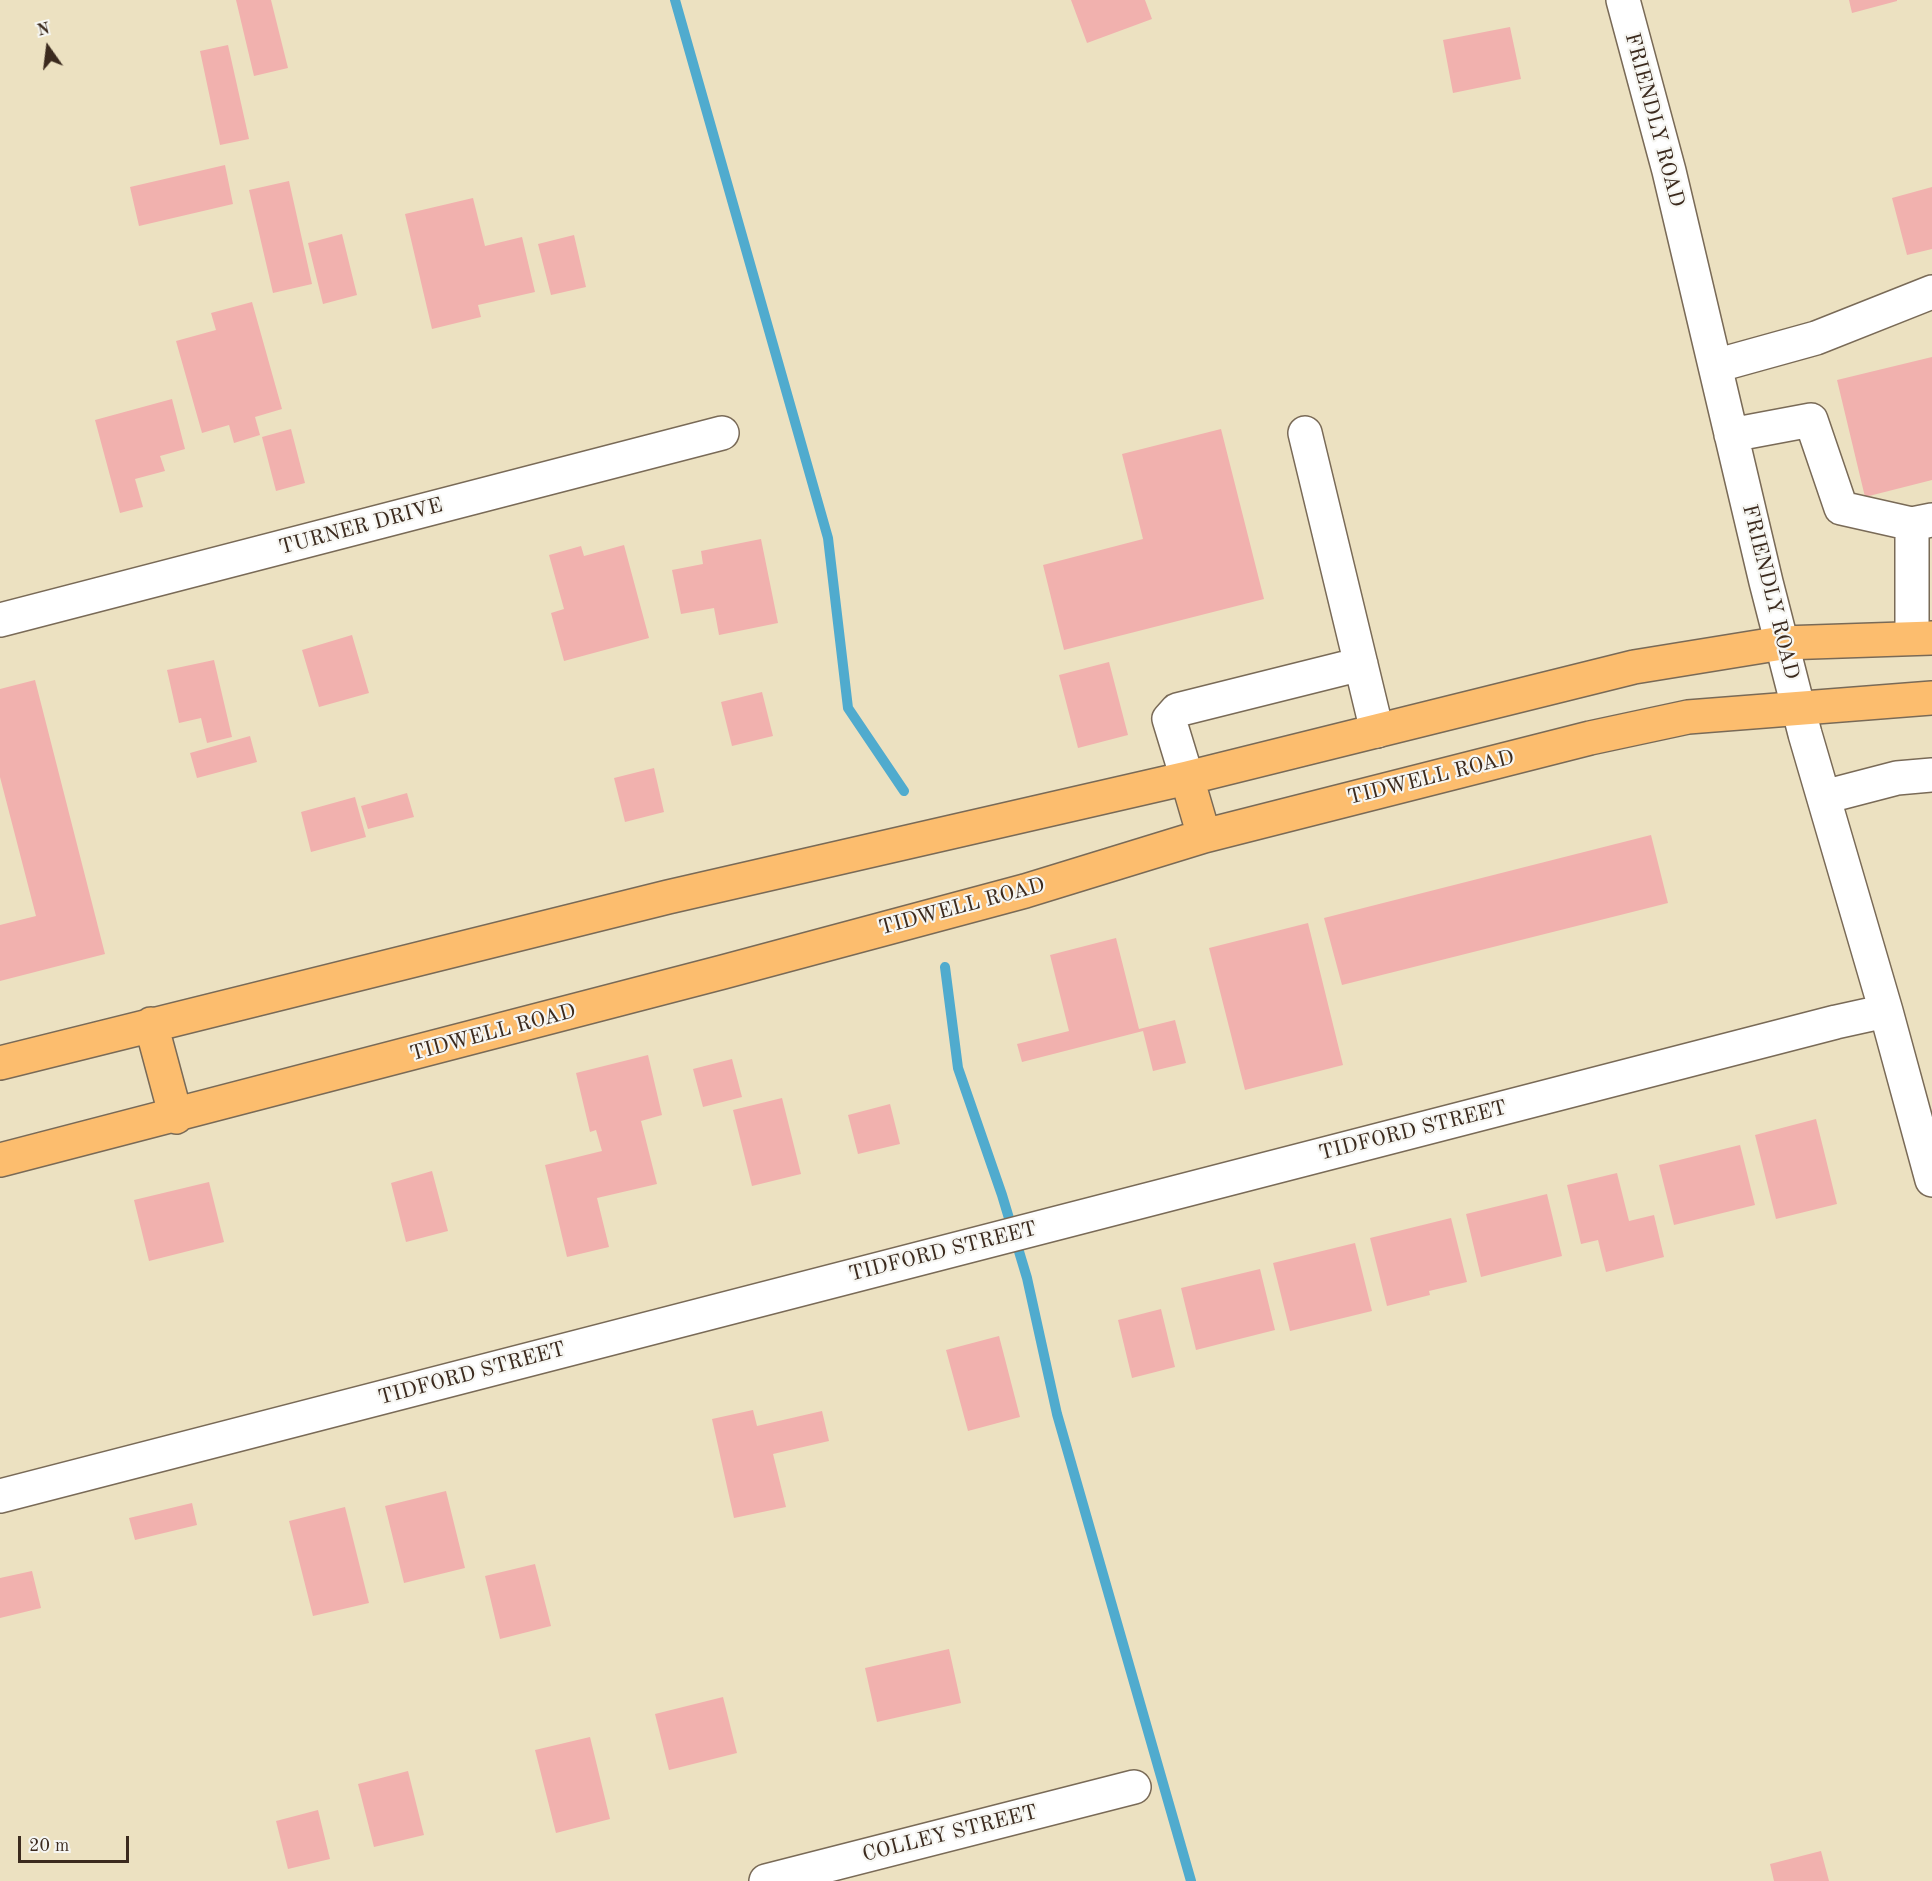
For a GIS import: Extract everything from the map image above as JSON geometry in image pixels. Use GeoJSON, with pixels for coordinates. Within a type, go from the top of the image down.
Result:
{"type":"FeatureCollection","features":[{"type":"Feature","properties":{"kind":"main road"},"geometry":{"type":"LineString","coordinates":[[0,1063],[668,897],[1187,778],[1634,667],[1782,643],[1922,638]]}},
{"type":"Feature","properties":{"kind":"main road","name":"TIDWELL ROAD"},"geometry":{"type":"LineString","coordinates":[[0,1160],[176,1117],[1025,891],[1204,836],[1590,738],[1688,717],[1932,698]]}},
{"type":"Feature","properties":{"kind":"main road"},"geometry":{"type":"LineString","coordinates":[[1187,778],[1204,836]]}},
{"type":"Feature","properties":{"kind":"main road"},"geometry":{"type":"LineString","coordinates":[[151,1024],[176,1117]]}},
{"type":"Feature","properties":{"kind":"street","name":"FRIENDLY ROAD"},"geometry":{"type":"LineString","coordinates":[[1623,0],[1669,171],[1798,707],[1886,1011],[1932,1180]]}},
{"type":"Feature","properties":{"kind":"street"},"geometry":{"type":"LineString","coordinates":[[1715,366],[1816,338],[1932,292]]}},
{"type":"Feature","properties":{"kind":"street"},"geometry":{"type":"LineString","coordinates":[[1731,435],[1811,420],[1841,508],[1922,522],[1922,638]]}},
{"type":"Feature","properties":{"kind":"street","name":"TURNER DRIVE"},"geometry":{"type":"LineString","coordinates":[[0,621],[722,433]]}},
{"type":"Feature","properties":{"kind":"street"},"geometry":{"type":"LineString","coordinates":[[1305,433],[1377,731]]}},
{"type":"Feature","properties":{"kind":"street"},"geometry":{"type":"LineString","coordinates":[[1187,778],[1168,719],[1177,710],[1361,664]]}},
{"type":"Feature","properties":{"kind":"street"},"geometry":{"type":"LineString","coordinates":[[1824,797],[1897,778],[1932,775]]}},
{"type":"Feature","properties":{"kind":"street","name":"TIDFORD STREET"},"geometry":{"type":"LineString","coordinates":[[0,1496],[1824,1024],[1886,1011]]}},
{"type":"Feature","properties":{"kind":"street","name":"COLLEY STREET"},"geometry":{"type":"LineString","coordinates":[[766,1881],[1134,1787]]}},
{"type":"Feature","properties":{"kind":"building"},"geometry":{"type":"Polygon","coordinates":[[[236,0],[271,0],[288,68],[254,76],[236,0]]]}},
{"type":"Feature","properties":{"kind":"building"},"geometry":{"type":"Polygon","coordinates":[[[1071,0],[1145,0],[1152,19],[1087,43],[1071,0]]]}},
{"type":"Feature","properties":{"kind":"building"},"geometry":{"type":"Polygon","coordinates":[[[1849,0],[1897,0],[1897,1],[1852,13],[1849,0]]]}},
{"type":"Feature","properties":{"kind":"building"},"geometry":{"type":"Polygon","coordinates":[[[1510,27],[1521,79],[1453,93],[1443,40],[1510,27]]]}},
{"type":"Feature","properties":{"kind":"building"},"geometry":{"type":"Polygon","coordinates":[[[228,45],[249,139],[220,145],[200,51],[228,45]]]}},
{"type":"Feature","properties":{"kind":"building"},"geometry":{"type":"Polygon","coordinates":[[[225,165],[233,204],[139,226],[130,187],[225,165]]]}},
{"type":"Feature","properties":{"kind":"building"},"geometry":{"type":"Polygon","coordinates":[[[289,181],[312,284],[273,293],[249,190],[289,181]]]}},
{"type":"Feature","properties":{"kind":"building"},"geometry":{"type":"Polygon","coordinates":[[[1932,187],[1932,249],[1907,255],[1892,198],[1932,187]]]}},
{"type":"Feature","properties":{"kind":"building"},"geometry":{"type":"Polygon","coordinates":[[[473,198],[485,246],[522,237],[535,292],[478,305],[481,317],[432,329],[405,214],[473,198]]]}},
{"type":"Feature","properties":{"kind":"building"},"geometry":{"type":"Polygon","coordinates":[[[342,234],[357,295],[323,304],[308,243],[342,234]]]}},
{"type":"Feature","properties":{"kind":"building"},"geometry":{"type":"Polygon","coordinates":[[[574,235],[586,287],[551,295],[538,244],[574,235]]]}},
{"type":"Feature","properties":{"kind":"building"},"geometry":{"type":"Polygon","coordinates":[[[252,302],[282,409],[255,417],[260,435],[234,443],[229,425],[202,433],[176,341],[216,330],[211,313],[252,302]]]}},
{"type":"Feature","properties":{"kind":"building"},"geometry":{"type":"Polygon","coordinates":[[[1932,357],[1932,480],[1865,497],[1837,380],[1932,357]]]}},
{"type":"Feature","properties":{"kind":"building"},"geometry":{"type":"Polygon","coordinates":[[[172,399],[185,449],[160,456],[165,471],[135,479],[143,507],[120,513],[95,420],[172,399]]]}},
{"type":"Feature","properties":{"kind":"building"},"geometry":{"type":"Polygon","coordinates":[[[291,429],[305,483],[276,491],[262,437],[291,429]]]}},
{"type":"Feature","properties":{"kind":"building"},"geometry":{"type":"Polygon","coordinates":[[[1221,429],[1264,599],[1064,650],[1043,565],[1143,539],[1122,454],[1221,429]]]}},
{"type":"Feature","properties":{"kind":"building"},"geometry":{"type":"Polygon","coordinates":[[[761,539],[778,623],[719,635],[714,608],[681,614],[672,570],[703,564],[701,551],[761,539]]]}},
{"type":"Feature","properties":{"kind":"building"},"geometry":{"type":"Polygon","coordinates":[[[624,545],[649,638],[564,661],[551,613],[564,609],[549,555],[581,546],[584,556],[624,545]]]}},
{"type":"Feature","properties":{"kind":"building"},"geometry":{"type":"Polygon","coordinates":[[[352,635],[369,693],[319,707],[302,650],[352,635]]]}},
{"type":"Feature","properties":{"kind":"building"},"geometry":{"type":"Polygon","coordinates":[[[214,660],[232,737],[207,743],[201,718],[179,723],[167,670],[214,660]]]}},
{"type":"Feature","properties":{"kind":"building"},"geometry":{"type":"Polygon","coordinates":[[[1109,662],[1128,735],[1078,748],[1059,675],[1109,662]]]}},
{"type":"Feature","properties":{"kind":"building"},"geometry":{"type":"Polygon","coordinates":[[[35,680],[105,954],[0,981],[0,925],[36,916],[0,777],[0,689],[35,680]]]}},
{"type":"Feature","properties":{"kind":"building"},"geometry":{"type":"Polygon","coordinates":[[[762,692],[773,736],[732,746],[721,702],[762,692]]]}},
{"type":"Feature","properties":{"kind":"building"},"geometry":{"type":"Polygon","coordinates":[[[250,736],[257,762],[197,778],[190,753],[250,736]]]}},
{"type":"Feature","properties":{"kind":"building"},"geometry":{"type":"Polygon","coordinates":[[[654,768],[664,812],[625,822],[614,778],[654,768]]]}},
{"type":"Feature","properties":{"kind":"building"},"geometry":{"type":"Polygon","coordinates":[[[407,793],[414,817],[368,829],[361,806],[407,793]]]}},
{"type":"Feature","properties":{"kind":"building"},"geometry":{"type":"Polygon","coordinates":[[[355,797],[366,837],[311,852],[301,812],[355,797]]]}},
{"type":"Feature","properties":{"kind":"building"},"geometry":{"type":"Polygon","coordinates":[[[1651,835],[1668,903],[1342,985],[1324,918],[1651,835]]]}},
{"type":"Feature","properties":{"kind":"building"},"geometry":{"type":"Polygon","coordinates":[[[1308,923],[1343,1065],[1245,1090],[1209,948],[1308,923]]]}},
{"type":"Feature","properties":{"kind":"building"},"geometry":{"type":"Polygon","coordinates":[[[1116,938],[1139,1029],[1175,1020],[1186,1063],[1153,1071],[1143,1031],[1022,1062],[1017,1044],[1069,1031],[1050,955],[1116,938]]]}},
{"type":"Feature","properties":{"kind":"building"},"geometry":{"type":"Polygon","coordinates":[[[648,1055],[662,1115],[641,1121],[657,1184],[597,1198],[609,1247],[567,1257],[545,1165],[602,1151],[596,1130],[590,1132],[576,1073],[648,1055]]]}},
{"type":"Feature","properties":{"kind":"building"},"geometry":{"type":"Polygon","coordinates":[[[732,1059],[742,1097],[703,1107],[693,1069],[732,1059]]]}},
{"type":"Feature","properties":{"kind":"building"},"geometry":{"type":"Polygon","coordinates":[[[782,1098],[801,1174],[752,1186],[733,1110],[782,1098]]]}},
{"type":"Feature","properties":{"kind":"building"},"geometry":{"type":"Polygon","coordinates":[[[890,1104],[900,1144],[858,1154],[848,1115],[890,1104]]]}},
{"type":"Feature","properties":{"kind":"building"},"geometry":{"type":"Polygon","coordinates":[[[1816,1119],[1837,1204],[1776,1219],[1755,1135],[1816,1119]]]}},
{"type":"Feature","properties":{"kind":"building"},"geometry":{"type":"Polygon","coordinates":[[[1740,1145],[1755,1205],[1674,1225],[1659,1165],[1740,1145]]]}},
{"type":"Feature","properties":{"kind":"building"},"geometry":{"type":"Polygon","coordinates":[[[432,1171],[448,1231],[406,1242],[391,1183],[432,1171]]]}},
{"type":"Feature","properties":{"kind":"building"},"geometry":{"type":"Polygon","coordinates":[[[1617,1173],[1629,1221],[1654,1215],[1664,1257],[1606,1272],[1598,1240],[1581,1244],[1567,1185],[1617,1173]]]}},
{"type":"Feature","properties":{"kind":"building"},"geometry":{"type":"Polygon","coordinates":[[[209,1182],[224,1242],[149,1261],[134,1200],[209,1182]]]}},
{"type":"Feature","properties":{"kind":"building"},"geometry":{"type":"Polygon","coordinates":[[[1547,1194],[1562,1256],[1481,1277],[1466,1214],[1547,1194]]]}},
{"type":"Feature","properties":{"kind":"building"},"geometry":{"type":"Polygon","coordinates":[[[1451,1218],[1467,1282],[1429,1291],[1430,1295],[1387,1306],[1370,1238],[1451,1218]]]}},
{"type":"Feature","properties":{"kind":"building"},"geometry":{"type":"Polygon","coordinates":[[[1355,1243],[1372,1311],[1290,1331],[1273,1263],[1355,1243]]]}},
{"type":"Feature","properties":{"kind":"building"},"geometry":{"type":"Polygon","coordinates":[[[1260,1269],[1275,1330],[1196,1350],[1181,1288],[1260,1269]]]}},
{"type":"Feature","properties":{"kind":"building"},"geometry":{"type":"Polygon","coordinates":[[[1161,1309],[1175,1367],[1132,1378],[1118,1320],[1161,1309]]]}},
{"type":"Feature","properties":{"kind":"building"},"geometry":{"type":"Polygon","coordinates":[[[999,1336],[1020,1417],[968,1431],[946,1350],[999,1336]]]}},
{"type":"Feature","properties":{"kind":"building"},"geometry":{"type":"Polygon","coordinates":[[[753,1410],[757,1426],[822,1411],[829,1441],[773,1454],[786,1507],[734,1518],[712,1419],[753,1410]]]}},
{"type":"Feature","properties":{"kind":"building"},"geometry":{"type":"Polygon","coordinates":[[[446,1491],[465,1568],[404,1583],[385,1506],[446,1491]]]}},
{"type":"Feature","properties":{"kind":"building"},"geometry":{"type":"Polygon","coordinates":[[[192,1503],[197,1525],[135,1540],[129,1518],[192,1503]]]}},
{"type":"Feature","properties":{"kind":"building"},"geometry":{"type":"Polygon","coordinates":[[[345,1507],[369,1603],[313,1616],[289,1521],[345,1507]]]}},
{"type":"Feature","properties":{"kind":"building"},"geometry":{"type":"Polygon","coordinates":[[[535,1564],[551,1626],[500,1639],[485,1576],[535,1564]]]}},
{"type":"Feature","properties":{"kind":"building"},"geometry":{"type":"Polygon","coordinates":[[[32,1571],[41,1608],[0,1618],[0,1578],[32,1571]]]}},
{"type":"Feature","properties":{"kind":"building"},"geometry":{"type":"Polygon","coordinates":[[[949,1649],[961,1703],[877,1722],[865,1668],[949,1649]]]}},
{"type":"Feature","properties":{"kind":"building"},"geometry":{"type":"Polygon","coordinates":[[[723,1697],[737,1753],[669,1770],[655,1714],[723,1697]]]}},
{"type":"Feature","properties":{"kind":"building"},"geometry":{"type":"Polygon","coordinates":[[[590,1737],[610,1819],[556,1833],[535,1750],[590,1737]]]}},
{"type":"Feature","properties":{"kind":"building"},"geometry":{"type":"Polygon","coordinates":[[[408,1771],[424,1835],[374,1847],[358,1784],[408,1771]]]}},
{"type":"Feature","properties":{"kind":"building"},"geometry":{"type":"Polygon","coordinates":[[[318,1810],[330,1859],[288,1869],[276,1821],[318,1810]]]}},
{"type":"Feature","properties":{"kind":"building"},"geometry":{"type":"Polygon","coordinates":[[[1821,1851],[1829,1881],[1774,1881],[1770,1864],[1821,1851]]]}},
{"type":"Feature","properties":{"kind":"waterway"},"geometry":{"type":"LineString","coordinates":[[675,0],[828,538],[848,708],[904,791]]}},
{"type":"Feature","properties":{"kind":"waterway"},"geometry":{"type":"LineString","coordinates":[[945,967],[958,1068],[1002,1195],[1027,1278],[1057,1414],[1191,1881]]}}]}
